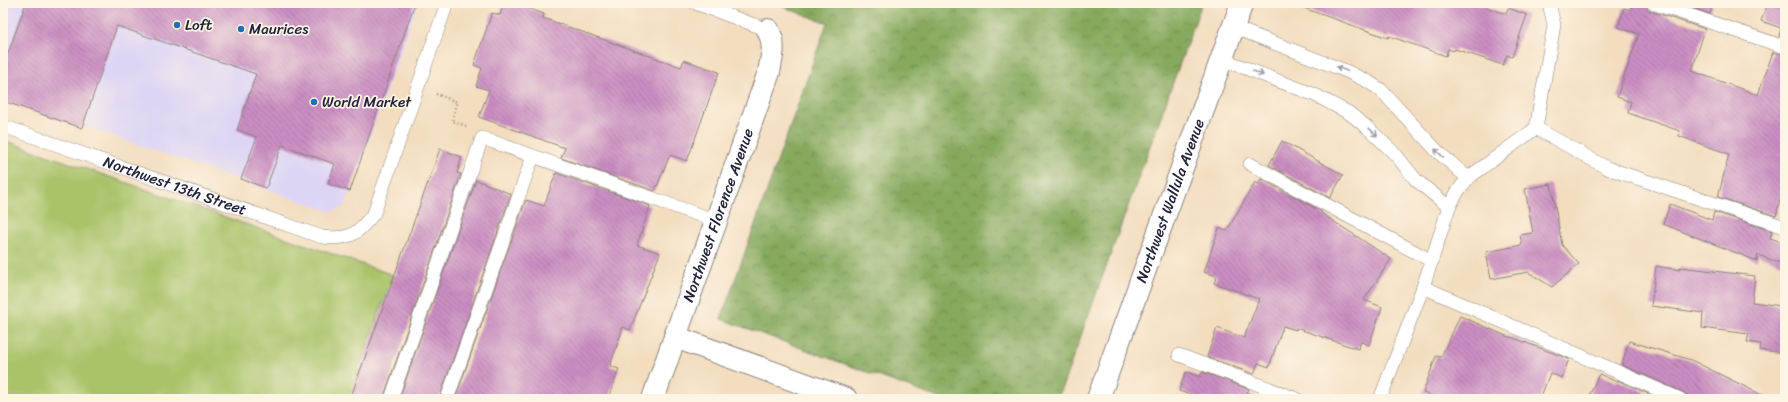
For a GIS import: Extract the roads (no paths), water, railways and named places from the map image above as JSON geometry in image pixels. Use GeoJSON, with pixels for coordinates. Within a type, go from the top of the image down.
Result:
{"type":"FeatureCollection","features":[{"type":"Feature","properties":{"kind":"street","name":"Northwest Wallula Avenue"},"geometry":{"type":"LineString","coordinates":[[1098,399],[1242,3]]}},
{"type":"Feature","properties":{"kind":"street","name":"Northwest Florence Avenue"},"geometry":{"type":"LineString","coordinates":[[653,399],[770,72],[774,50],[773,39],[768,30]]}},
{"type":"Feature","properties":{"kind":"street"},"geometry":{"type":"LineString","coordinates":[[675,337],[846,399]]}},
{"type":"Feature","properties":{"kind":"lane","name":"Northwest 13th Street"},"geometry":{"type":"LineString","coordinates":[[3,126],[322,237],[337,239],[348,237],[363,227],[374,213],[447,3]]}},
{"type":"Feature","properties":{"kind":"lane"},"geometry":{"type":"LineString","coordinates":[[695,3],[768,30]]}},
{"type":"Feature","properties":{"kind":"lane"},"geometry":{"type":"LineString","coordinates":[[1380,399],[1423,287],[1449,208],[1458,191],[1468,178],[1536,128],[1554,25],[1549,3]]}},
{"type":"Feature","properties":{"kind":"lane"},"geometry":{"type":"LineString","coordinates":[[1653,3],[1785,47]]}},
{"type":"Feature","properties":{"kind":"lane"},"geometry":{"type":"LineString","coordinates":[[1233,28],[1346,70],[1367,81],[1381,90],[1437,151],[1468,178]]}},
{"type":"Feature","properties":{"kind":"lane"},"geometry":{"type":"LineString","coordinates":[[1222,59],[1315,95],[1349,113],[1368,128],[1396,155],[1416,180],[1449,208]]}},
{"type":"Feature","properties":{"kind":"lane"},"geometry":{"type":"LineString","coordinates":[[1536,128],[1607,168],[1785,226]]}},
{"type":"Feature","properties":{"kind":"lane"},"geometry":{"type":"LineString","coordinates":[[391,399],[482,138],[716,221]]}},
{"type":"Feature","properties":{"kind":"lane"},"geometry":{"type":"LineString","coordinates":[[447,399],[533,156]]}},
{"type":"Feature","properties":{"kind":"lane"},"geometry":{"type":"LineString","coordinates":[[1250,164],[1432,261]]}},
{"type":"Feature","properties":{"kind":"lane"},"geometry":{"type":"LineString","coordinates":[[1423,287],[1680,399]]}},
{"type":"Feature","properties":{"kind":"lane"},"geometry":{"type":"LineString","coordinates":[[1179,355],[1298,399]]}},
{"type":"Feature","properties":{"kind":"place","name":"Loft"},"geometry":{"type":"Point","coordinates":[177,25]}},
{"type":"Feature","properties":{"kind":"place","name":"Maurices"},"geometry":{"type":"Point","coordinates":[241,29]}},
{"type":"Feature","properties":{"kind":"place","name":"World Market"},"geometry":{"type":"Point","coordinates":[314,102]}}]}
